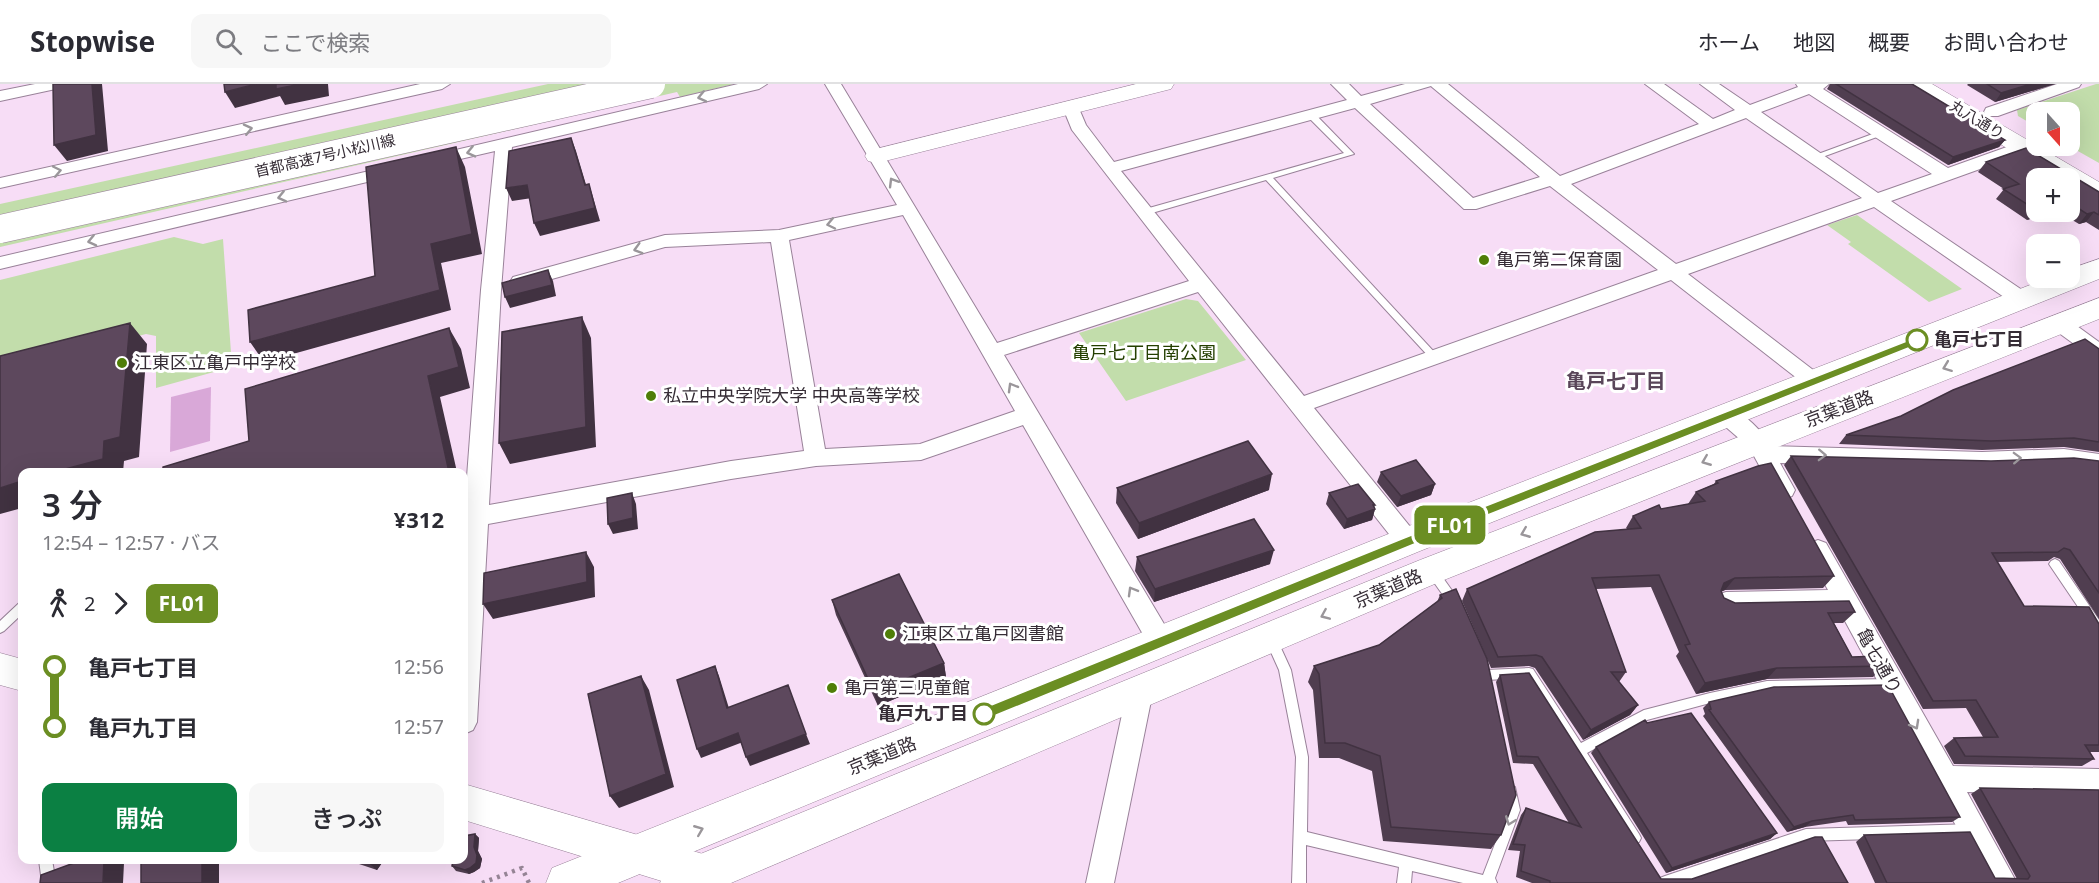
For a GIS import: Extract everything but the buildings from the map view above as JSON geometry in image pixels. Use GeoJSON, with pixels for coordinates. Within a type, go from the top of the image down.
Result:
{"type":"FeatureCollection","features":[{"type":"Feature","properties":{"kind":"highway","name":"首都高速7号小松川線"},"geometry":{"type":"LineString","coordinates":[[0,216],[600,84]]}},
{"type":"Feature","properties":{"kind":"highway","name":"首都高速7号小松川線"},"geometry":{"type":"LineString","coordinates":[[0,229],[651,84]]}},
{"type":"Feature","properties":{"kind":"highway","name":"京葉道路"},"geometry":{"type":"LineString","coordinates":[[567,883],[1408,542],[2099,268]]}},
{"type":"Feature","properties":{"kind":"highway","name":"京葉道路"},"geometry":{"type":"LineString","coordinates":[[703,881],[1140,691],[1432,570],[1760,447],[2099,308]]}},
{"type":"Feature","properties":{"kind":"street"},"geometry":{"type":"LineString","coordinates":[[0,96],[59,84]]}},
{"type":"Feature","properties":{"kind":"street"},"geometry":{"type":"LineString","coordinates":[[0,263],[759,84]]}},
{"type":"Feature","properties":{"kind":"street"},"geometry":{"type":"LineString","coordinates":[[833,84],[878,156],[1161,642]]}},
{"type":"Feature","properties":{"kind":"street"},"geometry":{"type":"LineString","coordinates":[[1080,84],[1071,108],[1078,126],[1408,542]]}},
{"type":"Feature","properties":{"kind":"street"},"geometry":{"type":"LineString","coordinates":[[878,156],[1163,84]]}},
{"type":"Feature","properties":{"kind":"street"},"geometry":{"type":"LineString","coordinates":[[1339,84],[1470,205],[1555,181],[1711,125],[1812,85],[1881,134],[1946,175]]}},
{"type":"Feature","properties":{"kind":"street"},"geometry":{"type":"LineString","coordinates":[[1110,169],[1424,84]]}},
{"type":"Feature","properties":{"kind":"street"},"geometry":{"type":"LineString","coordinates":[[1438,84],[1555,181],[1814,381]]}},
{"type":"Feature","properties":{"kind":"street"},"geometry":{"type":"LineString","coordinates":[[1653,84],[1711,125]]}},
{"type":"Feature","properties":{"kind":"street"},"geometry":{"type":"LineString","coordinates":[[1708,84],[2021,299]]}},
{"type":"Feature","properties":{"kind":"street","name":"丸八通り"},"geometry":{"type":"LineString","coordinates":[[1916,84],[2026,141]]}},
{"type":"Feature","properties":{"kind":"street","name":"丸八通り"},"geometry":{"type":"LineString","coordinates":[[1945,84],[1992,112],[2026,140]]}},
{"type":"Feature","properties":{"kind":"street"},"geometry":{"type":"LineString","coordinates":[[1992,112],[2073,84]]}},
{"type":"Feature","properties":{"kind":"street"},"geometry":{"type":"LineString","coordinates":[[0,183],[436,85]]}},
{"type":"Feature","properties":{"kind":"street"},"geometry":{"type":"LineString","coordinates":[[468,654],[491,290],[504,144]]}},
{"type":"Feature","properties":{"kind":"street"},"geometry":{"type":"LineString","coordinates":[[1298,406],[2026,145]]}},
{"type":"Feature","properties":{"kind":"street","name":"丸八通り"},"geometry":{"type":"LineString","coordinates":[[2048,156],[2099,193]]}},
{"type":"Feature","properties":{"kind":"street"},"geometry":{"type":"LineString","coordinates":[[2066,156],[2099,175]]}},
{"type":"Feature","properties":{"kind":"street"},"geometry":{"type":"LineString","coordinates":[[491,290],[665,241],[779,236],[908,208]]}},
{"type":"Feature","properties":{"kind":"street"},"geometry":{"type":"LineString","coordinates":[[779,236],[816,458]]}},
{"type":"Feature","properties":{"kind":"street"},"geometry":{"type":"LineString","coordinates":[[992,352],[1202,284]]}},
{"type":"Feature","properties":{"kind":"street"},"geometry":{"type":"LineString","coordinates":[[2059,323],[2099,352]]}},
{"type":"Feature","properties":{"kind":"street"},"geometry":{"type":"LineString","coordinates":[[476,517],[731,470],[816,458],[921,452],[1028,415]]}},
{"type":"Feature","properties":{"kind":"street","name":"亀七通り"},"geometry":{"type":"LineString","coordinates":[[1728,416],[1760,447],[2003,883]]}},
{"type":"Feature","properties":{"kind":"street"},"geometry":{"type":"LineString","coordinates":[[1760,447],[1982,460],[2064,456],[2099,462]]}},
{"type":"Feature","properties":{"kind":"street"},"geometry":{"type":"LineString","coordinates":[[1726,602],[1846,600]]}},
{"type":"Feature","properties":{"kind":"street"},"geometry":{"type":"LineString","coordinates":[[0,669],[18,674]]}},
{"type":"Feature","properties":{"kind":"street"},"geometry":{"type":"LineString","coordinates":[[1100,883],[1140,691]]}},
{"type":"Feature","properties":{"kind":"street"},"geometry":{"type":"LineString","coordinates":[[1945,779],[2099,782]]}},
{"type":"Feature","properties":{"kind":"street"},"geometry":{"type":"LineString","coordinates":[[468,803],[641,854],[703,881]]}},
{"type":"Feature","properties":{"kind":"lane"},"geometry":{"type":"LineString","coordinates":[[1145,212],[1350,154],[1311,115]]}},
{"type":"Feature","properties":{"kind":"lane"},"geometry":{"type":"LineString","coordinates":[[1814,157],[1881,134]]}},
{"type":"Feature","properties":{"kind":"lane"},"geometry":{"type":"LineString","coordinates":[[1267,177],[1434,357]]}},
{"type":"Feature","properties":{"kind":"lane"},"geometry":{"type":"LineString","coordinates":[[2055,564],[2099,630]]}},
{"type":"Feature","properties":{"kind":"lane"},"geometry":{"type":"LineString","coordinates":[[1432,570],[1452,597],[1461,616]]}},
{"type":"Feature","properties":{"kind":"lane"},"geometry":{"type":"LineString","coordinates":[[0,628],[18,611]]}},
{"type":"Feature","properties":{"kind":"lane"},"geometry":{"type":"LineString","coordinates":[[1270,638],[1285,670],[1302,757],[1299,883]]}},
{"type":"Feature","properties":{"kind":"lane"},"geometry":{"type":"LineString","coordinates":[[1485,676],[1529,673],[1580,750],[1643,853]]}},
{"type":"Feature","properties":{"kind":"lane"},"geometry":{"type":"LineString","coordinates":[[1580,750],[1644,715],[1687,708],[1767,686],[1892,684]]}},
{"type":"Feature","properties":{"kind":"lane"},"geometry":{"type":"LineString","coordinates":[[1300,837],[1488,883],[1514,810],[1507,776]]}},
{"type":"Feature","properties":{"kind":"lane"},"geometry":{"type":"LineString","coordinates":[[1661,880],[1780,837],[1973,830]]}},
{"type":"Feature","properties":{"kind":"lane"},"geometry":{"type":"LineString","coordinates":[[1404,883],[1406,863]]}},
{"type":"Feature","properties":{"kind":"lane"},"geometry":{"type":"LineString","coordinates":[[47,864],[49,883]]}},
{"type":"Feature","properties":{"kind":"path"},"geometry":{"type":"LineString","coordinates":[[482,883],[522,868],[529,883]]}},
{"type":"Feature","properties":{"kind":"green space"},"geometry":{"type":"Polygon","coordinates":[[[548,84],[734,84],[680,97],[677,92],[0,247],[0,204],[548,84]]]}},
{"type":"Feature","properties":{"kind":"green space"},"geometry":{"type":"Polygon","coordinates":[[[2099,84],[2099,163],[2080,152],[2080,102],[2041,102],[2099,84]]]}},
{"type":"Feature","properties":{"kind":"green space"},"geometry":{"type":"Polygon","coordinates":[[[2026,107],[2026,121],[2018,116],[2017,110],[2026,107]]]}},
{"type":"Feature","properties":{"kind":"green space"},"geometry":{"type":"Polygon","coordinates":[[[1857,215],[1962,289],[1929,302],[1848,244],[1851,242],[1827,225],[1857,215]]]}},
{"type":"Feature","properties":{"kind":"green space"},"geometry":{"type":"Polygon","coordinates":[[[174,237],[203,244],[223,239],[232,367],[156,388],[156,336],[146,334],[0,372],[0,280],[174,237]]]}},
{"type":"Feature","properties":{"kind":"green space","name":"亀戸七丁目南公園"},"geometry":{"type":"Polygon","coordinates":[[[1186,299],[1198,301],[1246,360],[1126,401],[1079,333],[1186,299]]]}},
{"type":"Feature","properties":{"kind":"shaded area"},"geometry":{"type":"Polygon","coordinates":[[[211,387],[210,441],[170,452],[171,397],[211,387]]]}},
{"type":"Feature","properties":{"kind":"bus line","name":"FL01"},"geometry":{"type":"LineString","coordinates":[[984,714],[1408,542],[1917,340]]}},
{"type":"Feature","properties":{"kind":"place","name":"亀戸第二保育園"},"geometry":{"type":"Point","coordinates":[1484,260]}},
{"type":"Feature","properties":{"kind":"place","name":"亀戸七丁目"},"geometry":{"type":"Point","coordinates":[1917,340]}},
{"type":"Feature","properties":{"kind":"place","name":"江東区立亀戸中学校"},"geometry":{"type":"Point","coordinates":[122,363]}},
{"type":"Feature","properties":{"kind":"place","name":"私立中央学院大学 中央高等学校"},"geometry":{"type":"Point","coordinates":[651,396]}},
{"type":"Feature","properties":{"kind":"place","name":"江東区立亀戸図書館"},"geometry":{"type":"Point","coordinates":[890,634]}},
{"type":"Feature","properties":{"kind":"place","name":"亀戸第三児童館"},"geometry":{"type":"Point","coordinates":[832,688]}},
{"type":"Feature","properties":{"kind":"place","name":"亀戸九丁目"},"geometry":{"type":"Point","coordinates":[984,714]}},
{"type":"Feature","properties":{"kind":"district","name":"亀戸七丁目"},"geometry":{"type":"Point","coordinates":[1616,381]}}]}
